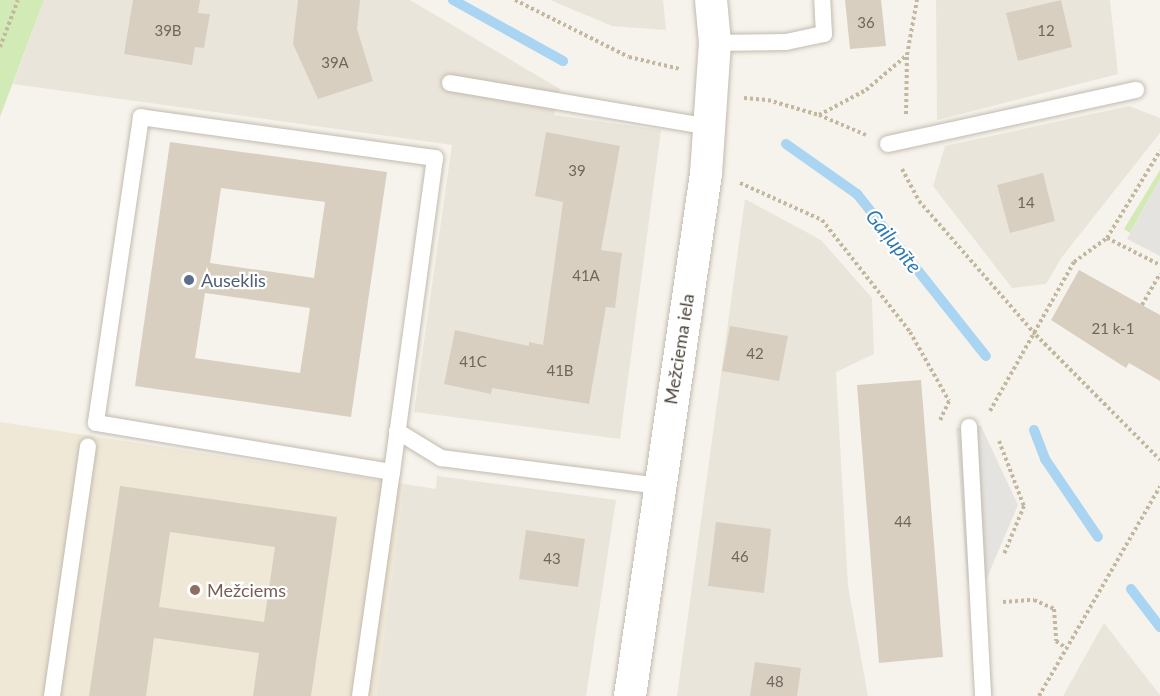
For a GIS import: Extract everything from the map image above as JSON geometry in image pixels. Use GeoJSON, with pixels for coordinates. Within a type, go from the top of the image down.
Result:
{"type":"FeatureCollection","features":[{"type":"Feature","properties":{"kind":"street","name":"Mežciema iela"},"geometry":{"type":"LineString","coordinates":[[630,696],[710,127],[715,43],[711,0]]}},
{"type":"Feature","properties":{"kind":"lane"},"geometry":{"type":"LineString","coordinates":[[715,43],[786,42],[824,34],[822,0]]}},
{"type":"Feature","properties":{"kind":"lane"},"geometry":{"type":"LineString","coordinates":[[450,83],[710,127]]}},
{"type":"Feature","properties":{"kind":"lane"},"geometry":{"type":"LineString","coordinates":[[895,142],[1136,90]]}},
{"type":"Feature","properties":{"kind":"lane"},"geometry":{"type":"LineString","coordinates":[[360,696],[392,472],[435,158],[141,117],[96,423],[392,472]]}},
{"type":"Feature","properties":{"kind":"lane"},"geometry":{"type":"LineString","coordinates":[[969,427],[983,696]]}},
{"type":"Feature","properties":{"kind":"lane"},"geometry":{"type":"LineString","coordinates":[[397,431],[441,458],[659,486]]}},
{"type":"Feature","properties":{"kind":"lane"},"geometry":{"type":"LineString","coordinates":[[52,696],[87,447]]}},
{"type":"Feature","properties":{"kind":"path"},"geometry":{"type":"LineString","coordinates":[[0,47],[18,0]]}},
{"type":"Feature","properties":{"kind":"path"},"geometry":{"type":"LineString","coordinates":[[515,0],[629,57],[681,69]]}},
{"type":"Feature","properties":{"kind":"path"},"geometry":{"type":"LineString","coordinates":[[917,0],[895,142],[919,201],[1036,335],[1160,460]]}},
{"type":"Feature","properties":{"kind":"path"},"geometry":{"type":"LineString","coordinates":[[819,115],[866,90],[907,55]]}},
{"type":"Feature","properties":{"kind":"path"},"geometry":{"type":"LineString","coordinates":[[738,98],[768,100],[895,142]]}},
{"type":"Feature","properties":{"kind":"path"},"geometry":{"type":"LineString","coordinates":[[988,414],[1036,335],[1074,262],[1107,238],[1160,151]]}},
{"type":"Feature","properties":{"kind":"path"},"geometry":{"type":"LineString","coordinates":[[731,178],[822,220],[910,332],[949,401],[939,420]]}},
{"type":"Feature","properties":{"kind":"path"},"geometry":{"type":"LineString","coordinates":[[1107,238],[1160,266]]}},
{"type":"Feature","properties":{"kind":"path"},"geometry":{"type":"LineString","coordinates":[[1150,260],[1154,253]]}},
{"type":"Feature","properties":{"kind":"path"},"geometry":{"type":"LineString","coordinates":[[1142,305],[1160,274]]}},
{"type":"Feature","properties":{"kind":"path"},"geometry":{"type":"LineString","coordinates":[[1039,696],[1160,486]]}},
{"type":"Feature","properties":{"kind":"path"},"geometry":{"type":"LineString","coordinates":[[994,603],[1034,600],[1054,609],[1056,642],[1066,648]]}},
{"type":"Feature","properties":{"kind":"shaded area"},"geometry":{"type":"Polygon","coordinates":[[[44,0],[410,0],[560,89],[554,115],[661,130],[620,439],[414,412],[452,145],[13,84],[44,0]]]}},
{"type":"Feature","properties":{"kind":"shaded area"},"geometry":{"type":"Polygon","coordinates":[[[550,0],[663,0],[666,30],[612,26],[550,0]]]}},
{"type":"Feature","properties":{"kind":"shaded area"},"geometry":{"type":"Polygon","coordinates":[[[936,0],[1110,0],[1118,74],[937,120],[936,0]]]}},
{"type":"Feature","properties":{"kind":"shaded area"},"geometry":{"type":"Polygon","coordinates":[[[1129,106],[1160,118],[1160,133],[1062,257],[1046,284],[1012,288],[933,186],[945,146],[1129,106]]]}},
{"type":"Feature","properties":{"kind":"shaded area"},"geometry":{"type":"Polygon","coordinates":[[[1160,179],[1160,256],[1127,239],[1160,179]]]}},
{"type":"Feature","properties":{"kind":"shaded area"},"geometry":{"type":"Polygon","coordinates":[[[745,199],[821,240],[872,298],[874,354],[836,372],[848,586],[868,696],[677,696],[745,199]]]}},
{"type":"Feature","properties":{"kind":"shaded area","name":"Mežciems"},"geometry":{"type":"Polygon","coordinates":[[[0,422],[404,484],[376,696],[0,696],[0,422]]]}},
{"type":"Feature","properties":{"kind":"shaded area"},"geometry":{"type":"Polygon","coordinates":[[[981,426],[1018,505],[986,580],[967,581],[956,428],[981,426]]]}},
{"type":"Feature","properties":{"kind":"shaded area"},"geometry":{"type":"Polygon","coordinates":[[[437,476],[616,500],[586,696],[376,696],[404,484],[436,489],[437,476]]]}},
{"type":"Feature","properties":{"kind":"shaded area"},"geometry":{"type":"Polygon","coordinates":[[[1104,623],[1160,695],[1160,696],[1063,696],[1104,623]]]}},
{"type":"Feature","properties":{"kind":"green space"},"geometry":{"type":"Polygon","coordinates":[[[0,0],[44,0],[0,117],[0,0]]]}},
{"type":"Feature","properties":{"kind":"green space"},"geometry":{"type":"Polygon","coordinates":[[[1160,170],[1160,179],[1130,233],[1124,229],[1160,170]]]}},
{"type":"Feature","properties":{"kind":"building"},"geometry":{"type":"Polygon","coordinates":[[[133,0],[200,0],[198,13],[210,14],[204,48],[195,47],[192,65],[124,54],[133,0]]]}},
{"type":"Feature","properties":{"kind":"building"},"geometry":{"type":"Polygon","coordinates":[[[298,0],[360,0],[357,29],[373,81],[318,99],[293,44],[298,0]]]}},
{"type":"Feature","properties":{"kind":"building"},"geometry":{"type":"Polygon","coordinates":[[[845,0],[881,0],[886,46],[850,49],[845,0]]]}},
{"type":"Feature","properties":{"kind":"building"},"geometry":{"type":"Polygon","coordinates":[[[1061,0],[1072,47],[1018,61],[1006,13],[1061,0]]]}},
{"type":"Feature","properties":{"kind":"building"},"geometry":{"type":"Polygon","coordinates":[[[546,132],[620,146],[601,250],[622,253],[615,308],[606,307],[589,404],[492,388],[491,394],[444,384],[455,330],[529,346],[529,342],[543,345],[563,202],[535,196],[546,132]]]}},
{"type":"Feature","properties":{"kind":"building"},"geometry":{"type":"Polygon","coordinates":[[[170,142],[387,172],[351,417],[135,386],[170,142]],[[221,188],[210,263],[314,278],[325,202],[221,188]],[[205,293],[195,358],[300,373],[310,308],[205,293]]]}},
{"type":"Feature","properties":{"kind":"building"},"geometry":{"type":"Polygon","coordinates":[[[1043,173],[1055,221],[1010,233],[997,185],[1043,173]]]}},
{"type":"Feature","properties":{"kind":"building"},"geometry":{"type":"Polygon","coordinates":[[[1079,270],[1160,315],[1160,381],[1129,363],[1126,368],[1051,320],[1079,270]]]}},
{"type":"Feature","properties":{"kind":"building"},"geometry":{"type":"Polygon","coordinates":[[[730,326],[788,336],[779,381],[722,371],[730,326]]]}},
{"type":"Feature","properties":{"kind":"building"},"geometry":{"type":"Polygon","coordinates":[[[921,380],[943,657],[879,663],[857,385],[921,380]]]}},
{"type":"Feature","properties":{"kind":"building"},"geometry":{"type":"Polygon","coordinates":[[[120,486],[337,517],[311,696],[253,696],[259,653],[154,638],[146,696],[89,696],[120,486]],[[170,532],[159,607],[264,622],[275,547],[170,532]]]}},
{"type":"Feature","properties":{"kind":"building"},"geometry":{"type":"Polygon","coordinates":[[[716,522],[771,529],[764,593],[708,586],[716,522]]]}},
{"type":"Feature","properties":{"kind":"building"},"geometry":{"type":"Polygon","coordinates":[[[526,530],[585,539],[578,587],[519,579],[526,530]]]}},
{"type":"Feature","properties":{"kind":"building"},"geometry":{"type":"Polygon","coordinates":[[[755,662],[801,668],[797,696],[750,696],[755,662]]]}},
{"type":"Feature","properties":{"kind":"waterway","name":"Gaiļupīte"},"geometry":{"type":"LineString","coordinates":[[453,0],[563,61]]}},
{"type":"Feature","properties":{"kind":"waterway","name":"Gaiļupīte"},"geometry":{"type":"LineString","coordinates":[[786,144],[857,194],[986,356]]}},
{"type":"Feature","properties":{"kind":"waterway","name":"Gaiļupīte"},"geometry":{"type":"LineString","coordinates":[[1034,430],[1045,459],[1098,537]]}},
{"type":"Feature","properties":{"kind":"waterway","name":"Gaiļupīte"},"geometry":{"type":"LineString","coordinates":[[1131,589],[1160,627]]}},
{"type":"Feature","properties":{"kind":"place","name":"Auseklis"},"geometry":{"type":"Point","coordinates":[189,280]}},
{"type":"Feature","properties":{"kind":"place","name":"Mežciems"},"geometry":{"type":"Point","coordinates":[195,590]}}]}
